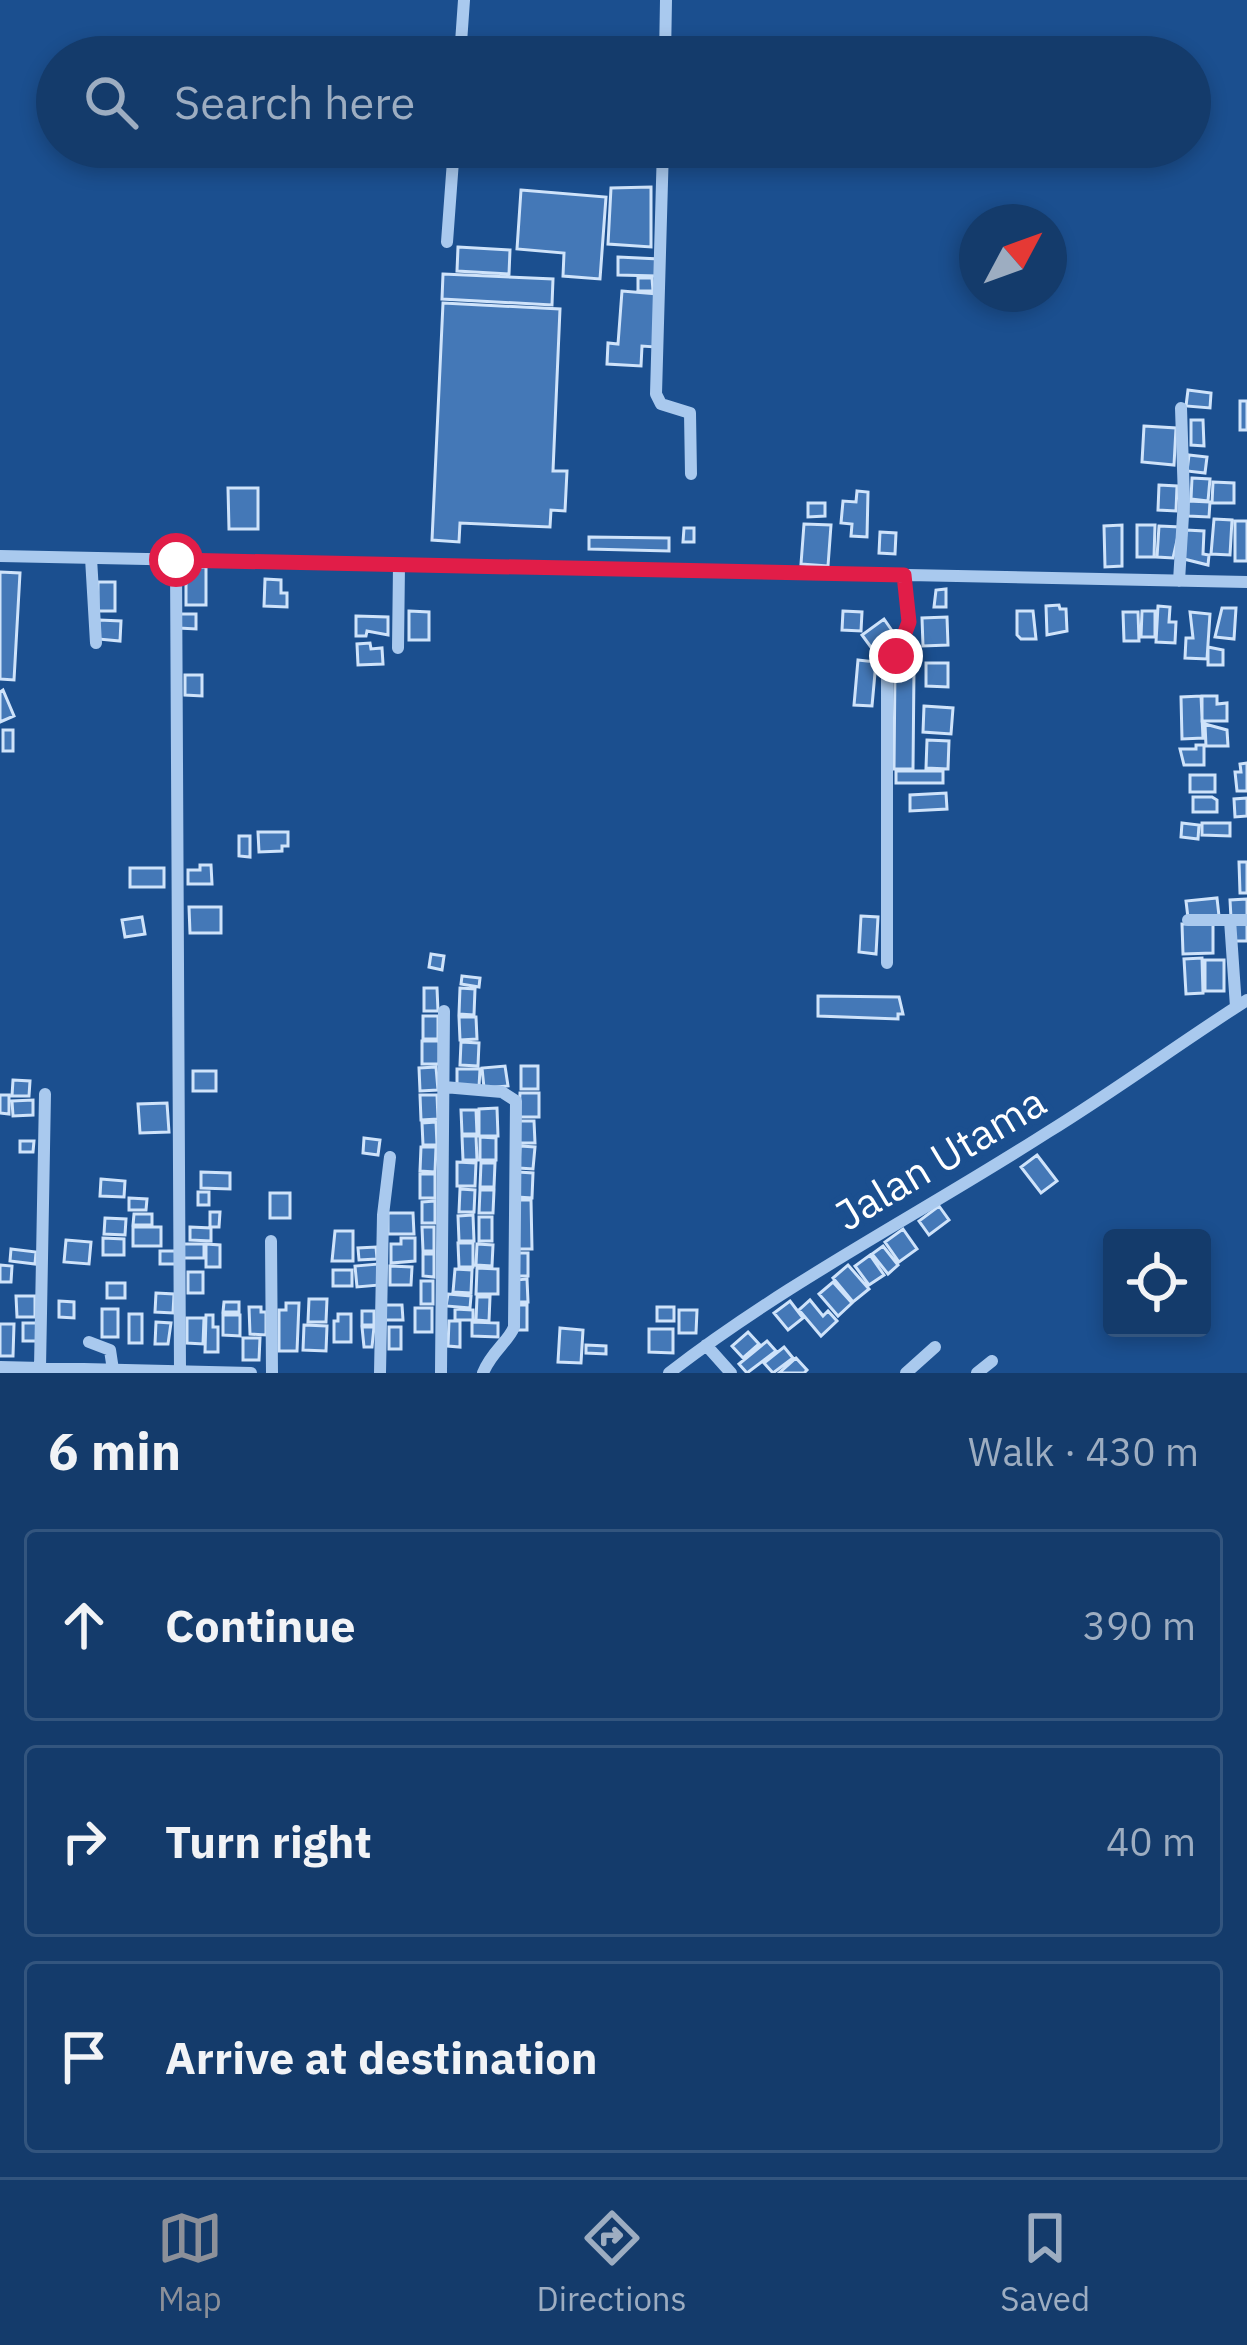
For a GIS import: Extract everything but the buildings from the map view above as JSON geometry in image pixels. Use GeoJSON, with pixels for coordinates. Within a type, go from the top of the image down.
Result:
{"type":"FeatureCollection","features":[{"type":"Feature","properties":{"kind":"street"},"geometry":{"type":"LineString","coordinates":[[461,36],[464,0]]}},
{"type":"Feature","properties":{"kind":"street"},"geometry":{"type":"LineString","coordinates":[[665,36],[666,0]]}},
{"type":"Feature","properties":{"kind":"street"},"geometry":{"type":"LineString","coordinates":[[447,242],[452,168]]}},
{"type":"Feature","properties":{"kind":"street"},"geometry":{"type":"LineString","coordinates":[[662,168],[656,394],[661,404],[690,413],[692,474]]}},
{"type":"Feature","properties":{"kind":"street"},"geometry":{"type":"LineString","coordinates":[[1180,408],[1184,499],[1180,581]]}},
{"type":"Feature","properties":{"kind":"street"},"geometry":{"type":"LineString","coordinates":[[0,556],[1247,582]]}},
{"type":"Feature","properties":{"kind":"street"},"geometry":{"type":"LineString","coordinates":[[92,558],[96,643]]}},
{"type":"Feature","properties":{"kind":"street"},"geometry":{"type":"LineString","coordinates":[[176,560],[180,1370]]}},
{"type":"Feature","properties":{"kind":"street"},"geometry":{"type":"LineString","coordinates":[[398,648],[399,565]]}},
{"type":"Feature","properties":{"kind":"street"},"geometry":{"type":"LineString","coordinates":[[887,963],[887,672],[909,622],[904,575]]}},
{"type":"Feature","properties":{"kind":"street"},"geometry":{"type":"LineString","coordinates":[[1188,920],[1247,920]]}},
{"type":"Feature","properties":{"kind":"street"},"geometry":{"type":"LineString","coordinates":[[1230,920],[1242,1004]]}},
{"type":"Feature","properties":{"kind":"street","name":"Jalan Utama"},"geometry":{"type":"LineString","coordinates":[[669,1373],[847,1253],[1049,1132],[1242,1004]]}},
{"type":"Feature","properties":{"kind":"street"},"geometry":{"type":"LineString","coordinates":[[441,1373],[444,1011]]}},
{"type":"Feature","properties":{"kind":"street"},"geometry":{"type":"LineString","coordinates":[[444,1087],[502,1092],[516,1101],[514,1327],[490,1354],[482,1373]]}},
{"type":"Feature","properties":{"kind":"street"},"geometry":{"type":"LineString","coordinates":[[40,1368],[45,1094]]}},
{"type":"Feature","properties":{"kind":"street"},"geometry":{"type":"LineString","coordinates":[[380,1373],[382,1215],[390,1157]]}},
{"type":"Feature","properties":{"kind":"street"},"geometry":{"type":"LineString","coordinates":[[271,1241],[272,1373]]}},
{"type":"Feature","properties":{"kind":"street"},"geometry":{"type":"LineString","coordinates":[[89,1342],[110,1350],[113,1370]]}},
{"type":"Feature","properties":{"kind":"street"},"geometry":{"type":"LineString","coordinates":[[706,1345],[731,1373]]}},
{"type":"Feature","properties":{"kind":"street"},"geometry":{"type":"LineString","coordinates":[[906,1373],[935,1347]]}},
{"type":"Feature","properties":{"kind":"street"},"geometry":{"type":"LineString","coordinates":[[977,1373],[992,1361]]}},
{"type":"Feature","properties":{"kind":"street"},"geometry":{"type":"LineString","coordinates":[[0,1367],[251,1373]]}},
{"type":"Feature","properties":{"kind":"route"},"geometry":{"type":"LineString","coordinates":[[176,560],[904,575],[909,622],[896,656]]}}]}
